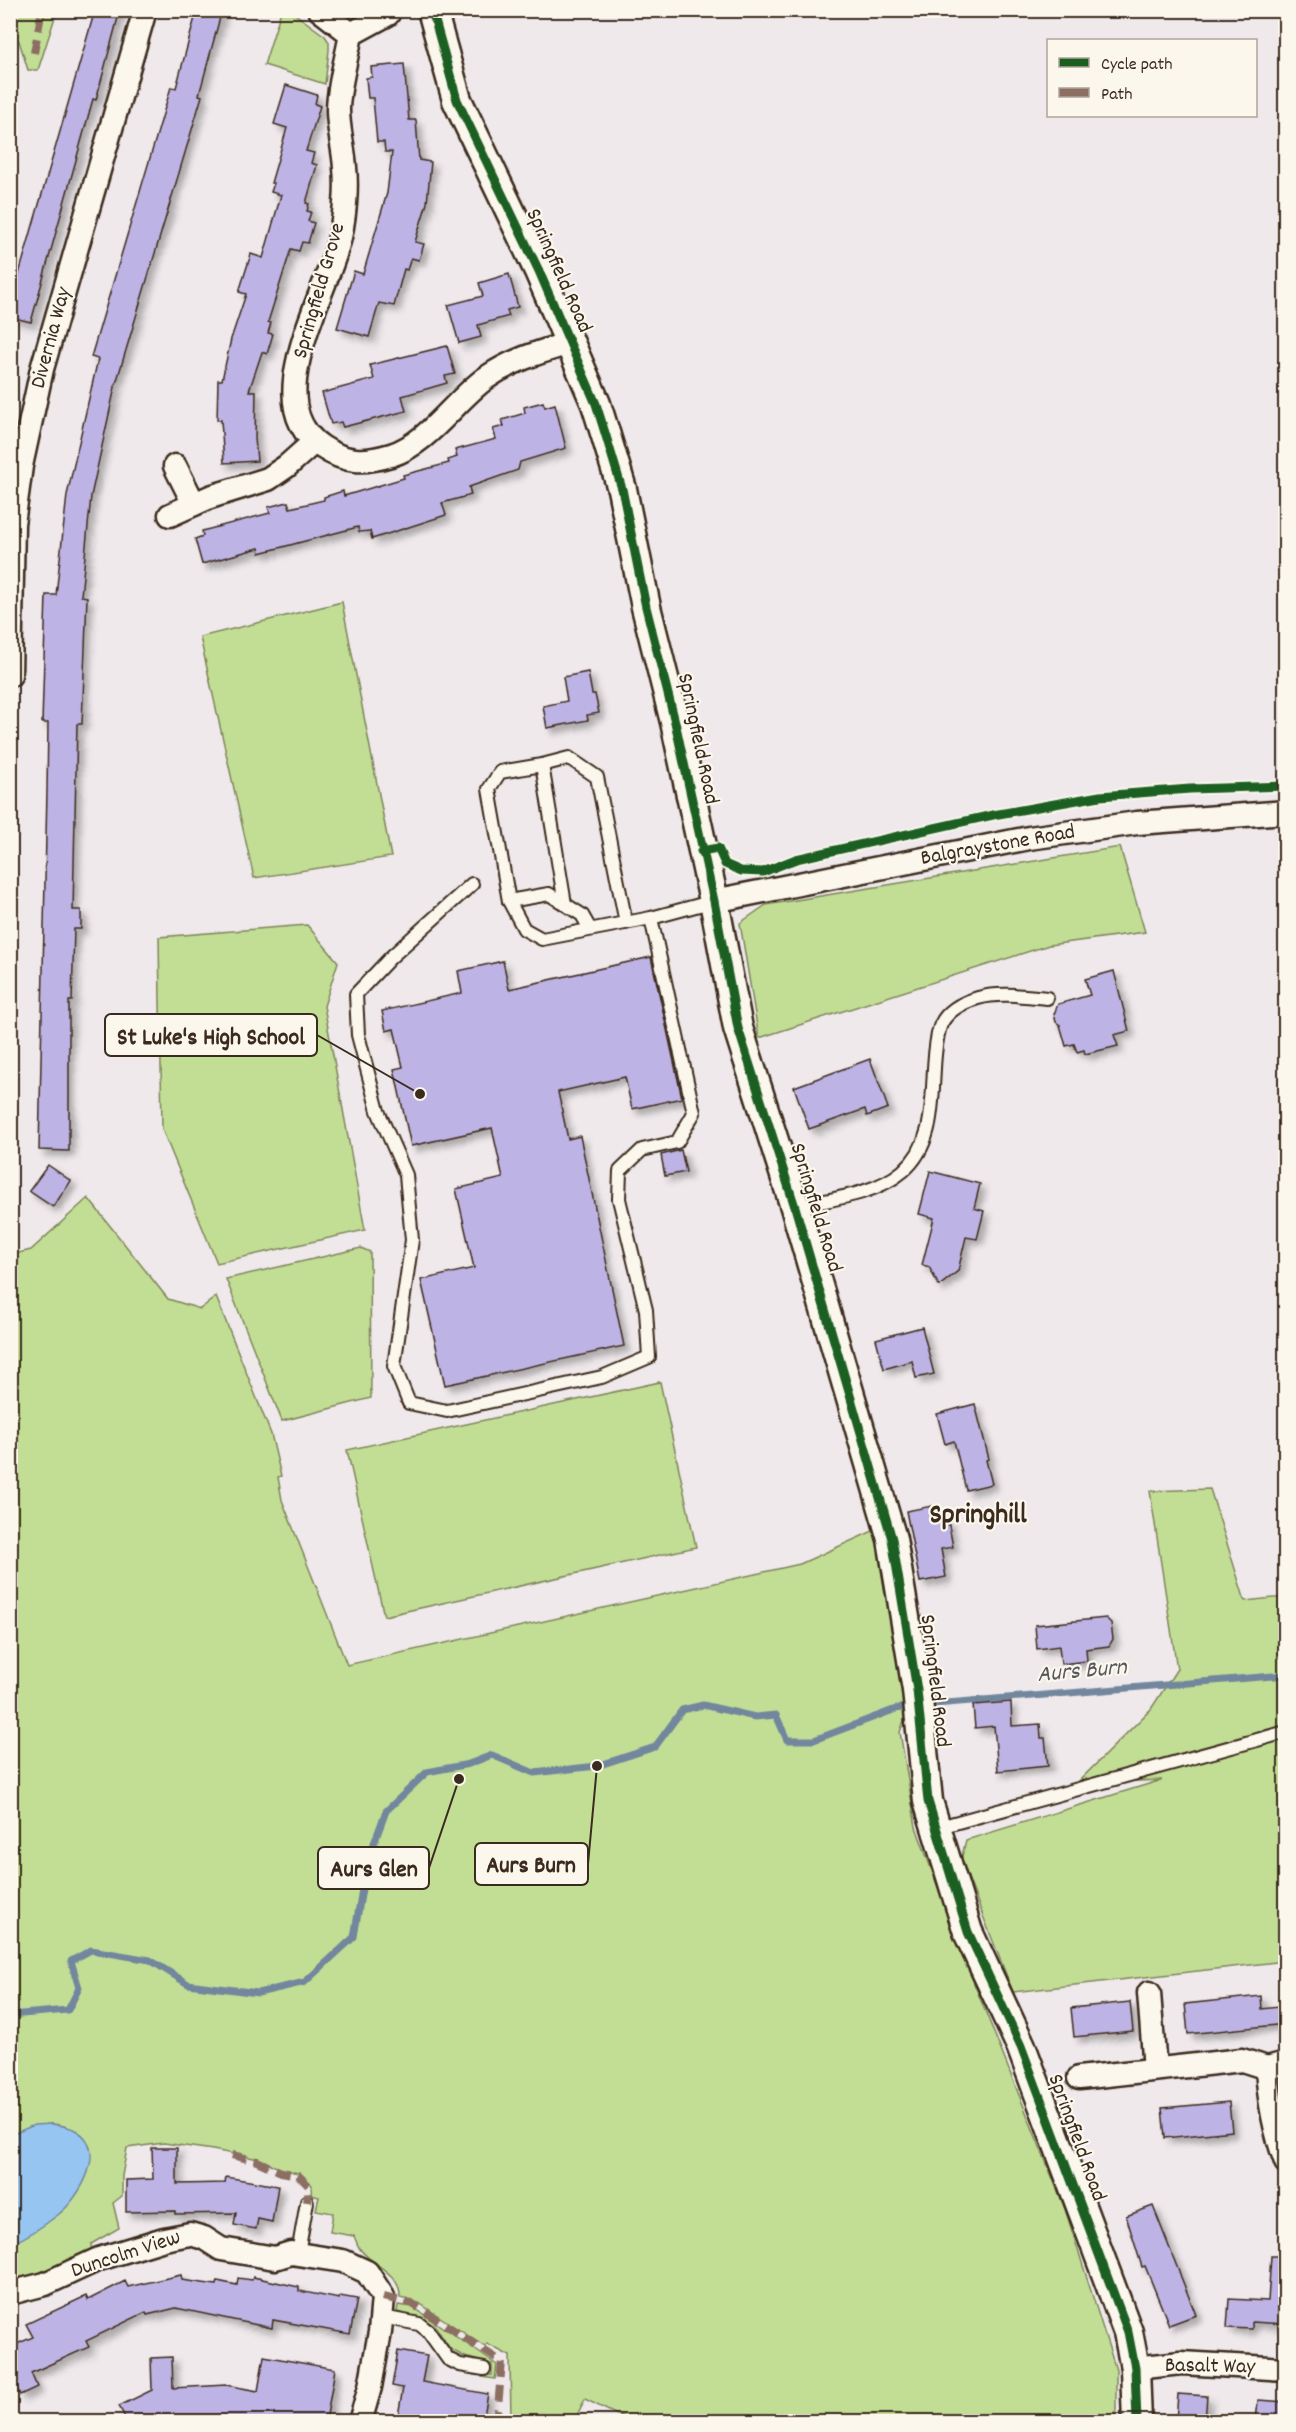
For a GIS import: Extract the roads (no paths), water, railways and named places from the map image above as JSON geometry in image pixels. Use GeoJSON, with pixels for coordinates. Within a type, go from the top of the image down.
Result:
{"type":"FeatureCollection","features":[{"type":"Feature","properties":{"kind":"street","name":"Divernia Way"},"geometry":{"type":"LineString","coordinates":[[10,675],[13,524],[21,466],[42,369],[145,10]]}},
{"type":"Feature","properties":{"kind":"street"},"geometry":{"type":"LineString","coordinates":[[320,10],[351,34],[388,14]]}},
{"type":"Feature","properties":{"kind":"street","name":"Springfield Road"},"geometry":{"type":"LineString","coordinates":[[432,10],[458,100],[539,271],[596,404],[622,489],[714,902],[738,1028],[795,1207],[892,1539],[917,1690],[928,1801],[969,1932],[1021,2046],[1128,2332],[1135,2368],[1137,2421]]}},
{"type":"Feature","properties":{"kind":"street","name":"Springfield Grove"},"geometry":{"type":"LineString","coordinates":[[314,442],[301,423],[293,390],[308,326],[342,229],[346,171],[338,109],[351,34]]}},
{"type":"Feature","properties":{"kind":"street"},"geometry":{"type":"LineString","coordinates":[[170,515],[194,504],[268,479],[314,442],[333,454],[355,461],[392,455],[414,444],[485,379],[517,359],[569,343]]}},
{"type":"Feature","properties":{"kind":"street"},"geometry":{"type":"LineString","coordinates":[[175,466],[194,504]]}},
{"type":"Feature","properties":{"kind":"street","name":"Balgraystone Road"},"geometry":{"type":"LineString","coordinates":[[714,902],[1029,838],[1137,824],[1286,812]]}},
{"type":"Feature","properties":{"kind":"street"},"geometry":{"type":"LineString","coordinates":[[1149,1993],[1155,2069]]}},
{"type":"Feature","properties":{"kind":"street"},"geometry":{"type":"LineString","coordinates":[[1078,2078],[1242,2060],[1276,2066],[1269,2106],[1276,2136],[1286,2162]]}},
{"type":"Feature","properties":{"kind":"street","name":"Duncolm View"},"geometry":{"type":"LineString","coordinates":[[10,2293],[45,2284],[99,2259],[164,2239],[190,2234],[204,2238],[221,2249],[275,2258],[298,2253],[343,2260],[367,2272],[383,2297],[382,2318],[370,2387],[360,2421]]}},
{"type":"Feature","properties":{"kind":"street","name":"Basalt Way"},"geometry":{"type":"LineString","coordinates":[[1135,2368],[1181,2363],[1286,2369]]}},
{"type":"Feature","properties":{"kind":"lane"},"geometry":{"type":"LineString","coordinates":[[626,923],[597,777],[569,758],[500,772],[489,789],[509,901],[524,929],[542,939],[590,929],[626,923],[651,918],[714,902]]}},
{"type":"Feature","properties":{"kind":"lane"},"geometry":{"type":"LineString","coordinates":[[542,765],[566,904]]}},
{"type":"Feature","properties":{"kind":"lane"},"geometry":{"type":"LineString","coordinates":[[472,884],[391,957],[356,994],[358,1035],[378,1111],[406,1175],[412,1240],[394,1366],[409,1403],[447,1411],[602,1377],[649,1357],[646,1310],[619,1199],[620,1171],[642,1150],[677,1142],[694,1113],[651,918]]}},
{"type":"Feature","properties":{"kind":"lane"},"geometry":{"type":"LineString","coordinates":[[509,901],[549,894],[582,915],[590,929]]}},
{"type":"Feature","properties":{"kind":"lane"},"geometry":{"type":"LineString","coordinates":[[795,1207],[876,1186],[903,1171],[924,1145],[933,1101],[932,1081],[936,1044],[942,1023],[957,1006],[979,998],[1009,995],[1047,998]]}},
{"type":"Feature","properties":{"kind":"lane"},"geometry":{"type":"LineString","coordinates":[[936,1828],[1286,1732]]}},
{"type":"Feature","properties":{"kind":"lane"},"geometry":{"type":"LineString","coordinates":[[298,2253],[307,2202]]}},
{"type":"Feature","properties":{"kind":"lane"},"geometry":{"type":"LineString","coordinates":[[382,2318],[419,2324],[428,2331],[448,2359],[460,2365],[484,2369]]}},
{"type":"Feature","properties":{"kind":"water"},"geometry":{"type":"Polygon","coordinates":[[[50,2124],[74,2129],[86,2139],[91,2161],[88,2174],[67,2207],[36,2230],[11,2244],[11,2135],[34,2125],[50,2124]]]}},
{"type":"Feature","properties":{"kind":"waterway","name":"Aurs Burn"},"geometry":{"type":"LineString","coordinates":[[923,1705],[1286,1675]]}},
{"type":"Feature","properties":{"kind":"waterway","name":"Aurs Burn"},"geometry":{"type":"LineString","coordinates":[[10,2015],[68,2010],[79,1988],[71,1961],[91,1950],[150,1960],[188,1984],[258,1993],[305,1982],[354,1937],[366,1865],[386,1811],[427,1772],[469,1764],[492,1755],[534,1773],[597,1766],[655,1747],[682,1710],[703,1705],[755,1717],[776,1715],[787,1740],[814,1740],[896,1709],[912,1706]]}},
{"type":"Feature","properties":{"kind":"place","name":"St Luke's High School"},"geometry":{"type":"Point","coordinates":[420,1094]}},
{"type":"Feature","properties":{"kind":"place","name":"Aurs Burn"},"geometry":{"type":"Point","coordinates":[597,1766]}},
{"type":"Feature","properties":{"kind":"place","name":"Aurs Glen"},"geometry":{"type":"Point","coordinates":[459,1779]}},
{"type":"Feature","properties":{"kind":"district","name":"Springhill"},"geometry":{"type":"Point","coordinates":[978,1517]}}]}
